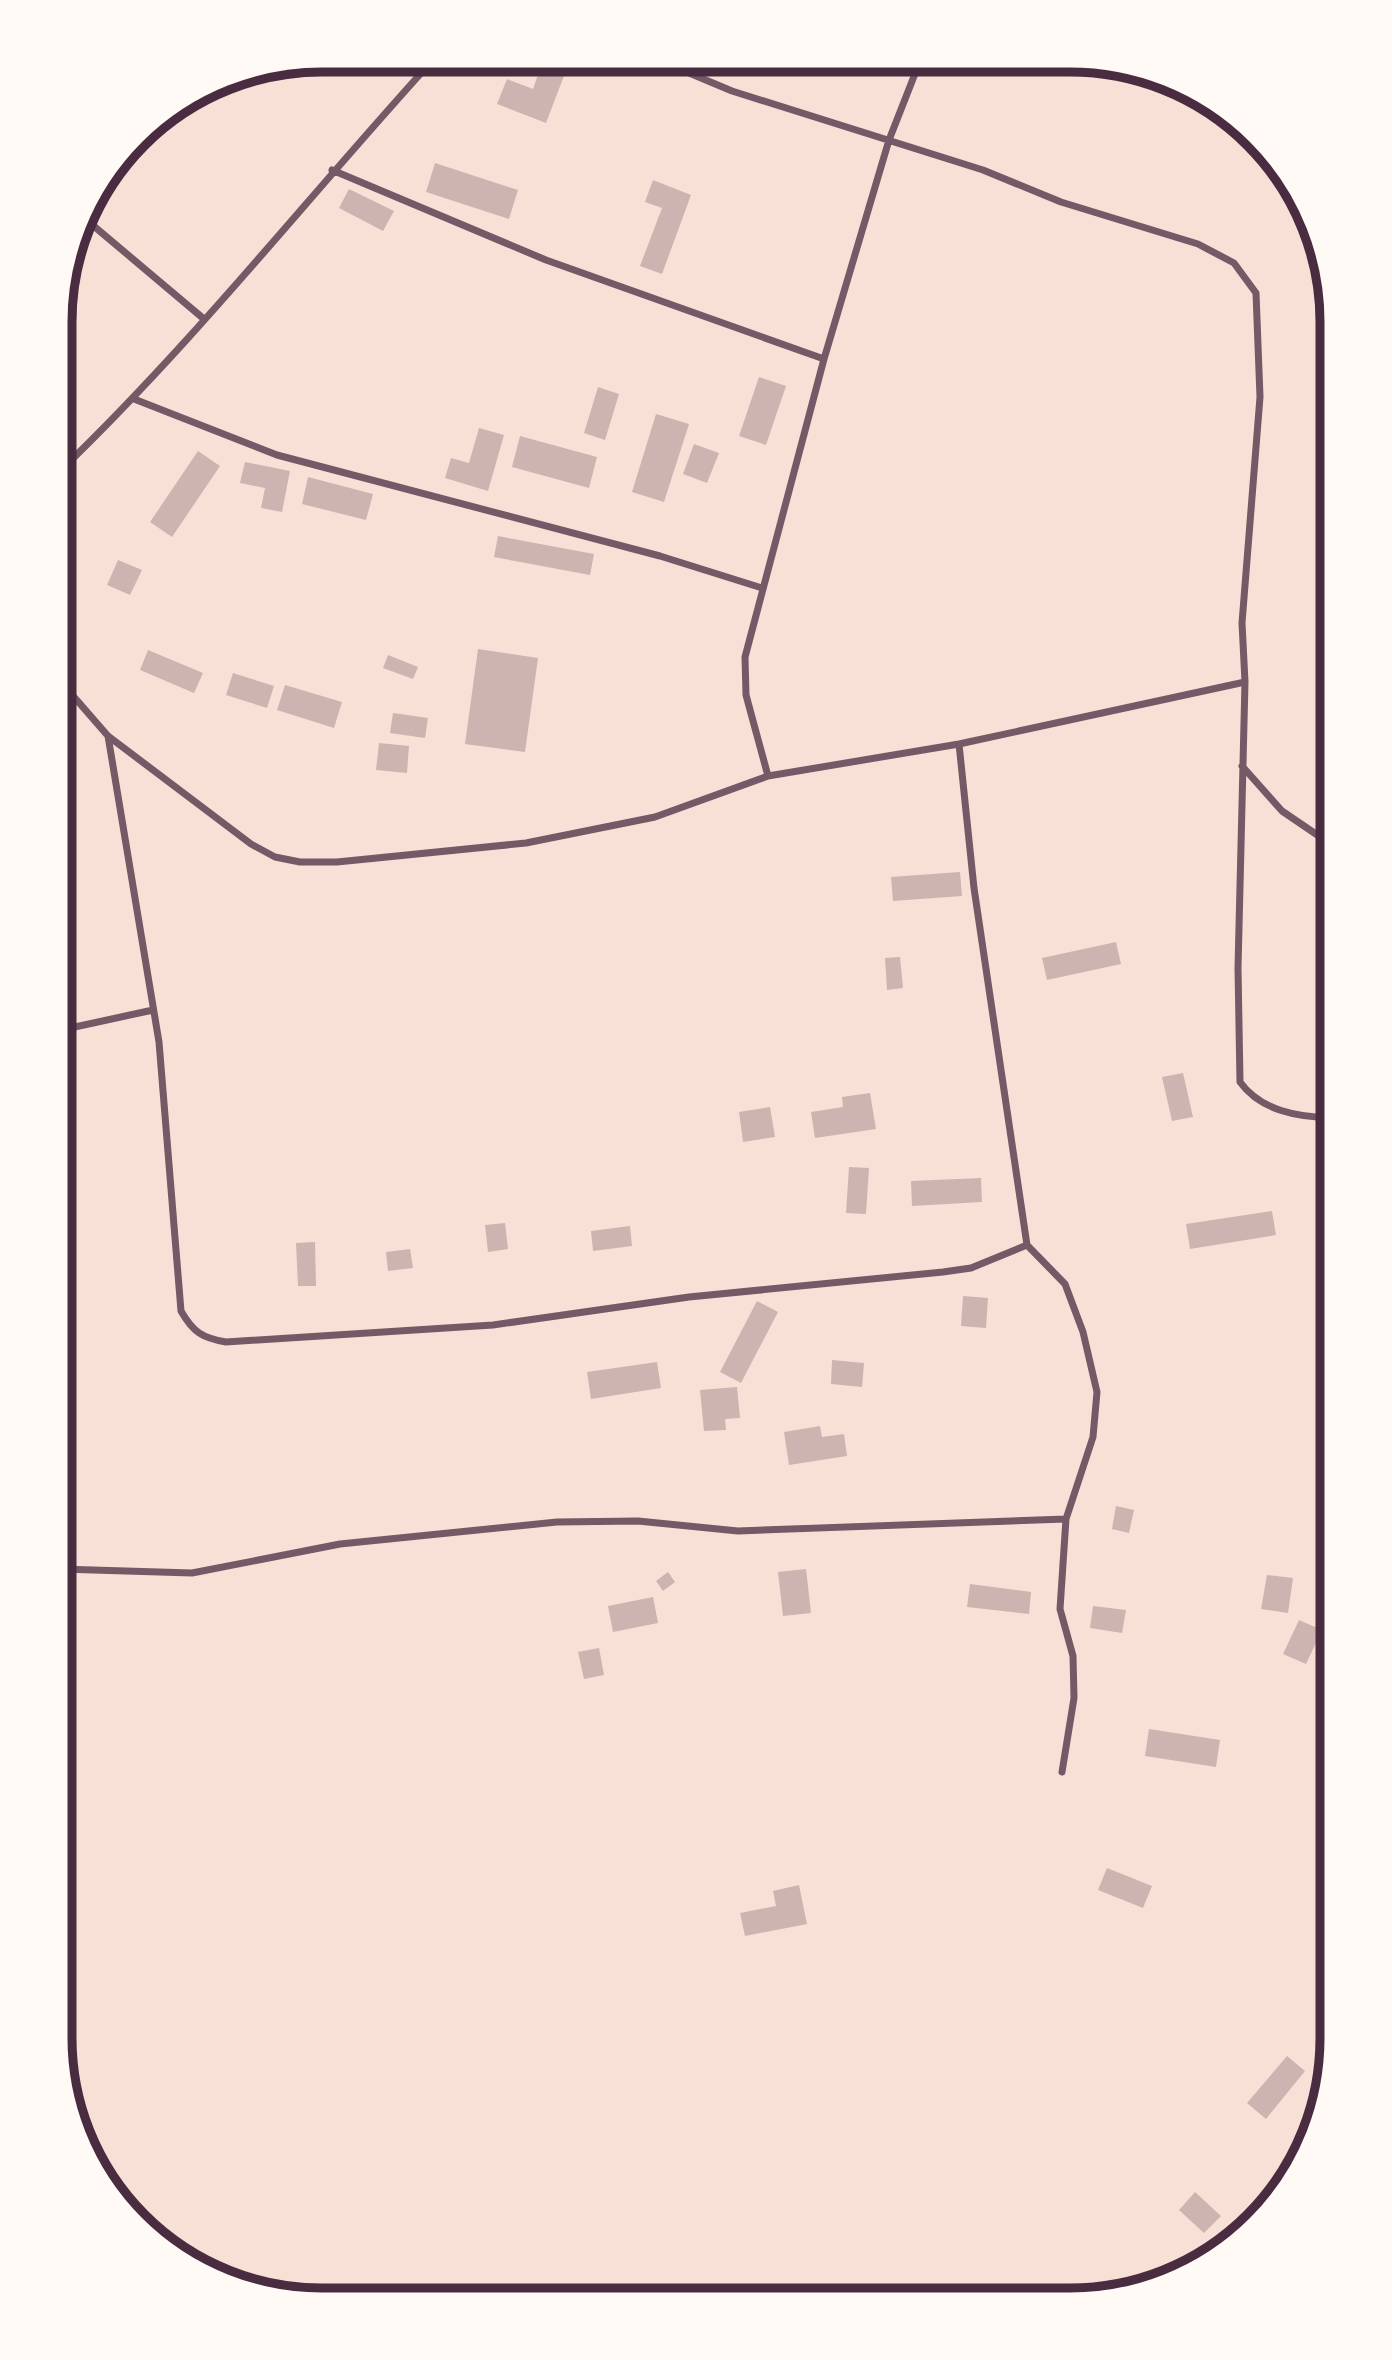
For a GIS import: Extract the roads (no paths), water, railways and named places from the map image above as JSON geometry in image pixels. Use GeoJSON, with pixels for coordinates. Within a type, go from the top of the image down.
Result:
{"type":"FeatureCollection","features":[{"type":"Feature","properties":{"kind":"street"},"geometry":{"type":"LineString","coordinates":[[72,459],[134,400],[332,170],[422,72]]}},
{"type":"Feature","properties":{"kind":"street"},"geometry":{"type":"LineString","coordinates":[[685,72],[732,91],[983,170],[1061,202],[1198,244],[1234,262],[1256,293],[1260,397],[1242,623],[1245,682],[1238,968],[1240,1082],[1251,1096],[1267,1105],[1294,1114],[1320,1117]]}},
{"type":"Feature","properties":{"kind":"street"},"geometry":{"type":"LineString","coordinates":[[768,776],[746,695],[745,657],[824,359],[889,140],[916,72]]}},
{"type":"Feature","properties":{"kind":"street"},"geometry":{"type":"LineString","coordinates":[[332,170],[546,260],[824,359]]}},
{"type":"Feature","properties":{"kind":"street"},"geometry":{"type":"LineString","coordinates":[[91,225],[204,319]]}},
{"type":"Feature","properties":{"kind":"street"},"geometry":{"type":"LineString","coordinates":[[134,400],[278,455],[660,556],[762,588]]}},
{"type":"Feature","properties":{"kind":"street"},"geometry":{"type":"LineString","coordinates":[[72,695],[108,736],[251,845],[275,857],[300,862],[337,862],[526,843],[605,829],[699,803],[768,776],[959,744],[1245,682]]}},
{"type":"Feature","properties":{"kind":"street"},"geometry":{"type":"LineString","coordinates":[[108,736],[153,1010],[169,1153],[181,1311],[191,1330],[203,1338],[226,1342],[493,1325],[689,1297],[971,1268],[1027,1245]]}},
{"type":"Feature","properties":{"kind":"street"},"geometry":{"type":"LineString","coordinates":[[959,744],[974,888],[1027,1245],[1065,1284],[1083,1332],[1097,1392],[1093,1437],[1066,1519],[1060,1609],[1073,1656],[1074,1698],[1062,1772]]}},
{"type":"Feature","properties":{"kind":"street"},"geometry":{"type":"LineString","coordinates":[[1242,766],[1282,811],[1320,837]]}},
{"type":"Feature","properties":{"kind":"street"},"geometry":{"type":"LineString","coordinates":[[72,1028],[153,1010]]}},
{"type":"Feature","properties":{"kind":"street"},"geometry":{"type":"LineString","coordinates":[[72,1569],[192,1573],[340,1544],[557,1521],[638,1521],[738,1531],[1066,1519]]}}]}
